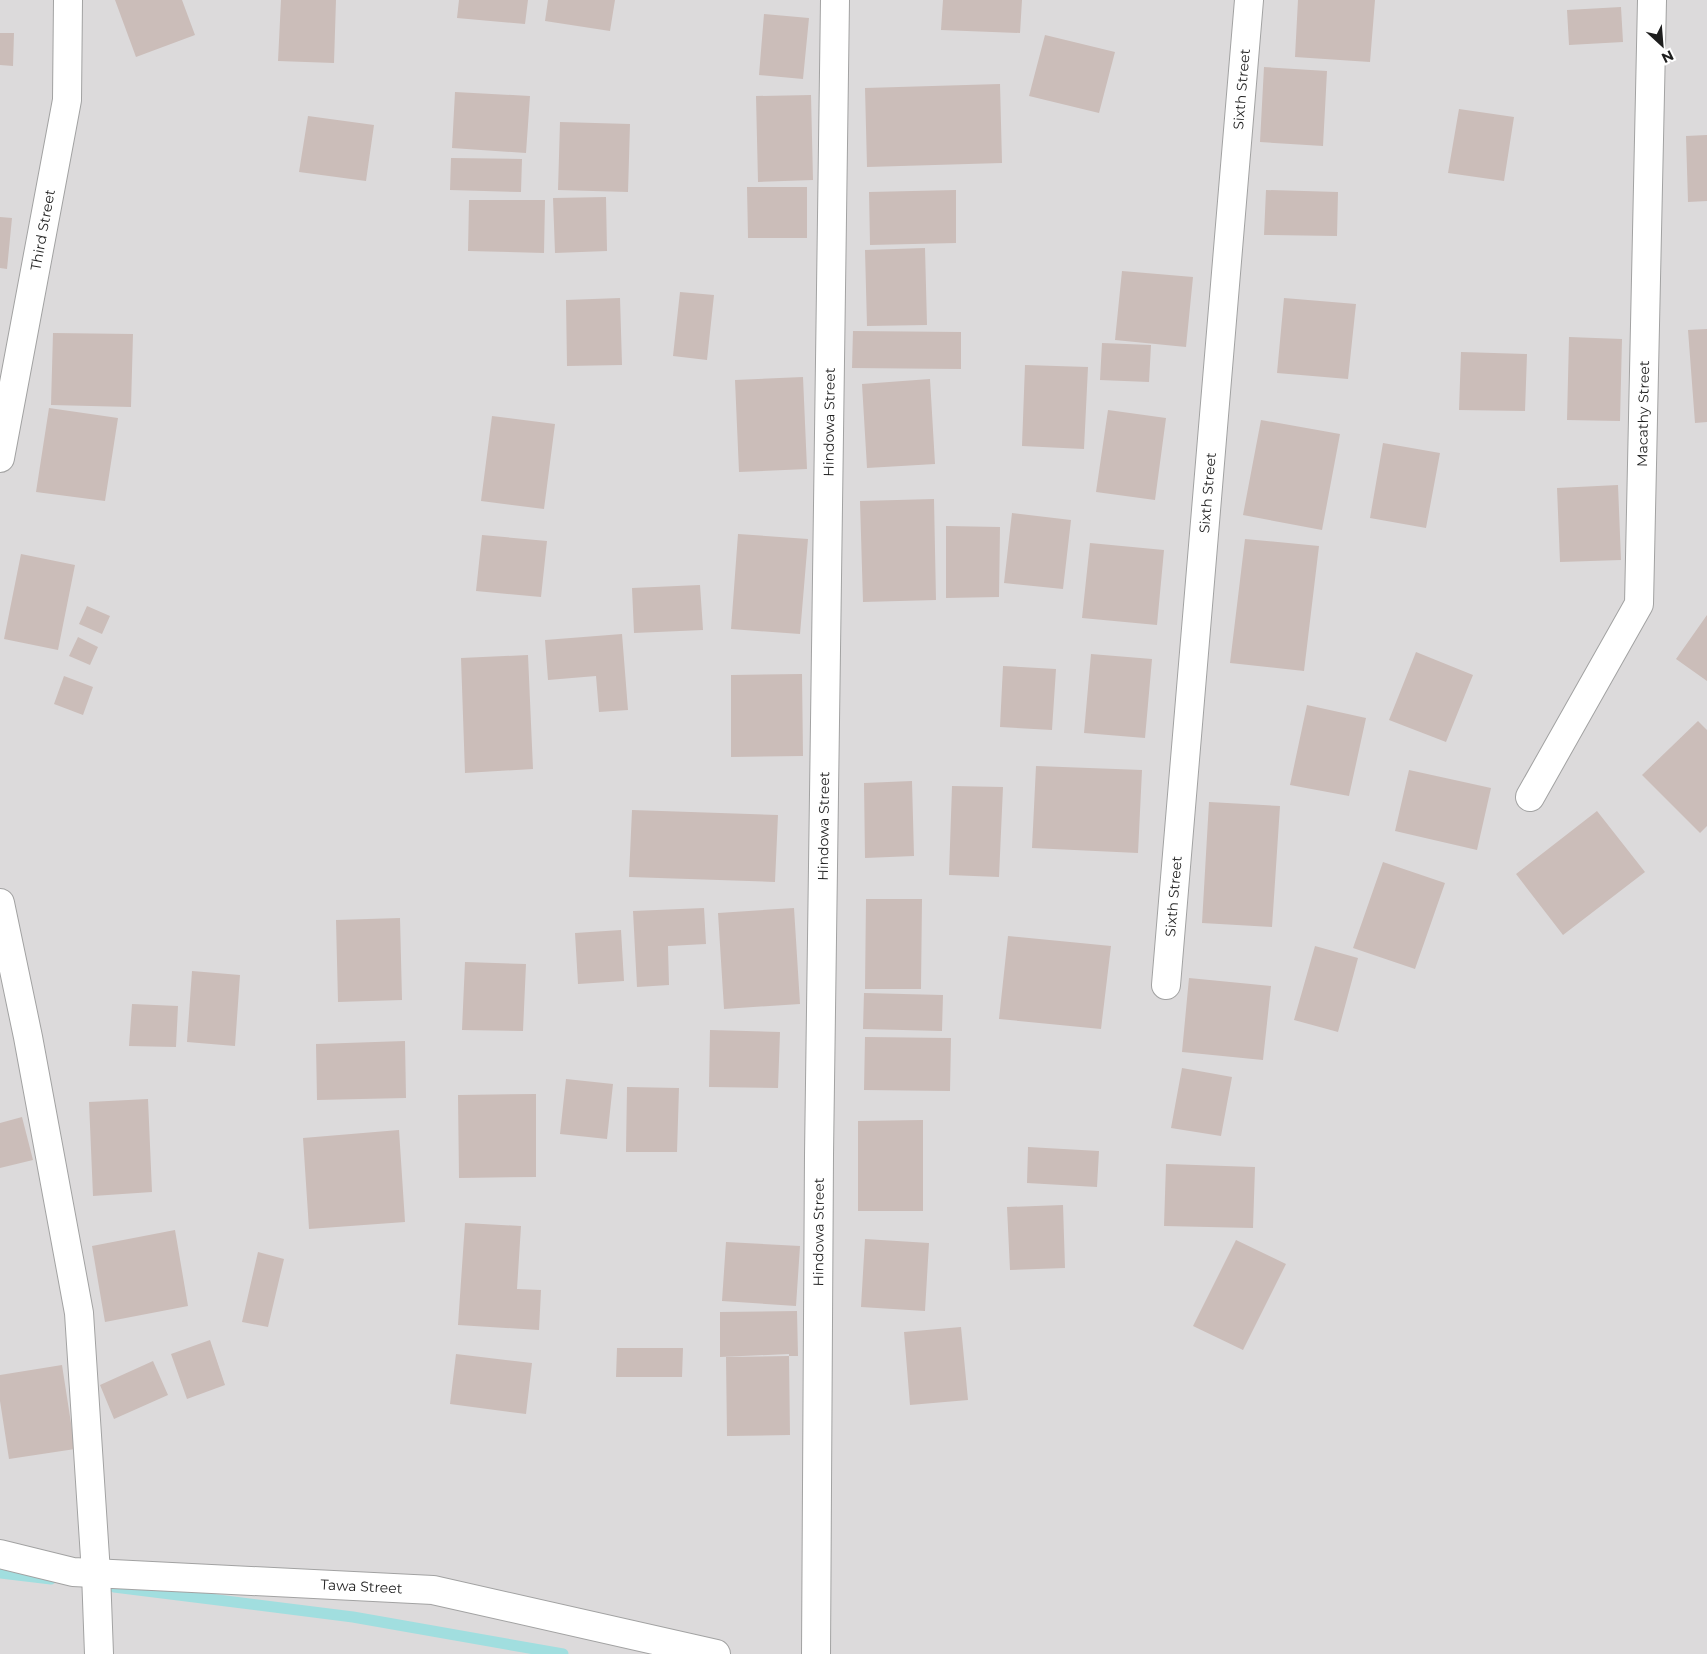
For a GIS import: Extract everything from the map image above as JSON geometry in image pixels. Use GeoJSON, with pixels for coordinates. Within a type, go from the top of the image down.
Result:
{"type":"FeatureCollection","features":[{"type":"Feature","properties":{"kind":"street","name":"Third Street"},"geometry":{"type":"LineString","coordinates":[[0,458],[67,100],[68,0]]}},
{"type":"Feature","properties":{"kind":"street","name":"Hindowa Street"},"geometry":{"type":"LineString","coordinates":[[816,1654],[819,1165],[835,0]]}},
{"type":"Feature","properties":{"kind":"street","name":"Sixth Street"},"geometry":{"type":"LineString","coordinates":[[1166,985],[1249,0]]}},
{"type":"Feature","properties":{"kind":"street","name":"Macathy Street"},"geometry":{"type":"LineString","coordinates":[[1530,797],[1639,604],[1652,0]]}},
{"type":"Feature","properties":{"kind":"street"},"geometry":{"type":"LineString","coordinates":[[0,903],[28,1037],[79,1313],[96,1573],[99,1654]]}},
{"type":"Feature","properties":{"kind":"street","name":"Tawa Street"},"geometry":{"type":"LineString","coordinates":[[0,1554],[72,1572],[433,1590],[716,1654]]}},
{"type":"Feature","properties":{"kind":"shaded area"},"geometry":{"type":"Polygon","coordinates":[[[0,0],[1707,0],[1707,1654],[0,1654],[0,0]]]}},
{"type":"Feature","properties":{"kind":"building"},"geometry":{"type":"Polygon","coordinates":[[[115,0],[182,0],[195,35],[136,57],[115,0]]]}},
{"type":"Feature","properties":{"kind":"building"},"geometry":{"type":"Polygon","coordinates":[[[281,0],[336,0],[334,63],[278,61],[281,0]]]}},
{"type":"Feature","properties":{"kind":"building"},"geometry":{"type":"Polygon","coordinates":[[[459,0],[528,0],[525,24],[457,18],[459,0]]]}},
{"type":"Feature","properties":{"kind":"building"},"geometry":{"type":"Polygon","coordinates":[[[548,0],[615,0],[610,31],[545,21],[548,0]]]}},
{"type":"Feature","properties":{"kind":"building"},"geometry":{"type":"Polygon","coordinates":[[[943,0],[1022,0],[1020,33],[941,30],[943,0]]]}},
{"type":"Feature","properties":{"kind":"building"},"geometry":{"type":"Polygon","coordinates":[[[1298,0],[1375,0],[1370,62],[1295,57],[1298,0]]]}},
{"type":"Feature","properties":{"kind":"building"},"geometry":{"type":"Polygon","coordinates":[[[1621,7],[1623,42],[1569,45],[1567,10],[1621,7]]]}},
{"type":"Feature","properties":{"kind":"building"},"geometry":{"type":"Polygon","coordinates":[[[764,14],[809,18],[803,79],[759,75],[764,14]]]}},
{"type":"Feature","properties":{"kind":"building"},"geometry":{"type":"Polygon","coordinates":[[[0,33],[14,33],[13,66],[0,65],[0,33]]]}},
{"type":"Feature","properties":{"kind":"building"},"geometry":{"type":"Polygon","coordinates":[[[1045,35],[1115,52],[1099,113],[1029,96],[1045,35]]]}},
{"type":"Feature","properties":{"kind":"building"},"geometry":{"type":"Polygon","coordinates":[[[1264,67],[1327,71],[1323,146],[1260,142],[1264,67]]]}},
{"type":"Feature","properties":{"kind":"building"},"geometry":{"type":"Polygon","coordinates":[[[1000,84],[1002,163],[867,167],[865,88],[1000,84]]]}},
{"type":"Feature","properties":{"kind":"building"},"geometry":{"type":"Polygon","coordinates":[[[455,92],[530,96],[526,153],[452,148],[455,92]]]}},
{"type":"Feature","properties":{"kind":"building"},"geometry":{"type":"Polygon","coordinates":[[[811,95],[813,180],[758,182],[756,96],[811,95]]]}},
{"type":"Feature","properties":{"kind":"building"},"geometry":{"type":"Polygon","coordinates":[[[1459,109],[1514,117],[1504,181],[1448,173],[1459,109]]]}},
{"type":"Feature","properties":{"kind":"building"},"geometry":{"type":"Polygon","coordinates":[[[308,116],[374,125],[366,181],[299,172],[308,116]]]}},
{"type":"Feature","properties":{"kind":"building"},"geometry":{"type":"Polygon","coordinates":[[[560,122],[630,124],[628,192],[558,190],[560,122]]]}},
{"type":"Feature","properties":{"kind":"building"},"geometry":{"type":"Polygon","coordinates":[[[1707,135],[1707,201],[1688,202],[1686,136],[1707,135]]]}},
{"type":"Feature","properties":{"kind":"building"},"geometry":{"type":"Polygon","coordinates":[[[451,158],[522,159],[521,192],[450,190],[451,158]]]}},
{"type":"Feature","properties":{"kind":"building"},"geometry":{"type":"Polygon","coordinates":[[[747,187],[807,187],[807,238],[748,238],[747,187]]]}},
{"type":"Feature","properties":{"kind":"building"},"geometry":{"type":"Polygon","coordinates":[[[956,190],[956,243],[870,245],[869,192],[956,190]]]}},
{"type":"Feature","properties":{"kind":"building"},"geometry":{"type":"Polygon","coordinates":[[[1266,190],[1338,192],[1337,236],[1264,235],[1266,190]]]}},
{"type":"Feature","properties":{"kind":"building"},"geometry":{"type":"Polygon","coordinates":[[[606,197],[607,251],[555,253],[553,198],[606,197]]]}},
{"type":"Feature","properties":{"kind":"building"},"geometry":{"type":"Polygon","coordinates":[[[469,200],[545,200],[544,253],[468,251],[469,200]]]}},
{"type":"Feature","properties":{"kind":"building"},"geometry":{"type":"Polygon","coordinates":[[[0,217],[12,218],[7,269],[0,268],[0,217]]]}},
{"type":"Feature","properties":{"kind":"building"},"geometry":{"type":"Polygon","coordinates":[[[925,248],[927,325],[867,326],[865,250],[925,248]]]}},
{"type":"Feature","properties":{"kind":"building"},"geometry":{"type":"Polygon","coordinates":[[[1122,271],[1193,277],[1186,347],[1115,340],[1122,271]]]}},
{"type":"Feature","properties":{"kind":"building"},"geometry":{"type":"Polygon","coordinates":[[[680,292],[714,295],[707,360],[673,356],[680,292]]]}},
{"type":"Feature","properties":{"kind":"building"},"geometry":{"type":"Polygon","coordinates":[[[620,298],[622,365],[567,366],[566,300],[620,298]]]}},
{"type":"Feature","properties":{"kind":"building"},"geometry":{"type":"Polygon","coordinates":[[[1284,298],[1356,304],[1348,379],[1277,373],[1284,298]]]}},
{"type":"Feature","properties":{"kind":"building"},"geometry":{"type":"Polygon","coordinates":[[[1707,329],[1707,422],[1695,423],[1688,330],[1707,329]]]}},
{"type":"Feature","properties":{"kind":"building"},"geometry":{"type":"Polygon","coordinates":[[[853,331],[961,332],[961,369],[852,368],[853,331]]]}},
{"type":"Feature","properties":{"kind":"building"},"geometry":{"type":"Polygon","coordinates":[[[53,333],[133,334],[131,407],[51,405],[53,333]]]}},
{"type":"Feature","properties":{"kind":"building"},"geometry":{"type":"Polygon","coordinates":[[[1569,337],[1622,339],[1620,421],[1567,420],[1569,337]]]}},
{"type":"Feature","properties":{"kind":"building"},"geometry":{"type":"Polygon","coordinates":[[[1102,343],[1151,345],[1149,382],[1100,380],[1102,343]]]}},
{"type":"Feature","properties":{"kind":"building"},"geometry":{"type":"Polygon","coordinates":[[[1461,352],[1527,354],[1525,411],[1459,410],[1461,352]]]}},
{"type":"Feature","properties":{"kind":"building"},"geometry":{"type":"Polygon","coordinates":[[[1025,365],[1088,367],[1084,449],[1022,446],[1025,365]]]}},
{"type":"Feature","properties":{"kind":"building"},"geometry":{"type":"Polygon","coordinates":[[[803,377],[807,469],[739,472],[735,380],[803,377]]]}},
{"type":"Feature","properties":{"kind":"building"},"geometry":{"type":"Polygon","coordinates":[[[930,379],[935,464],[867,468],[862,384],[930,379]]]}},
{"type":"Feature","properties":{"kind":"building"},"geometry":{"type":"Polygon","coordinates":[[[49,408],[118,418],[105,501],[36,492],[49,408]]]}},
{"type":"Feature","properties":{"kind":"building"},"geometry":{"type":"Polygon","coordinates":[[[1108,410],[1166,418],[1155,500],[1096,492],[1108,410]]]}},
{"type":"Feature","properties":{"kind":"building"},"geometry":{"type":"Polygon","coordinates":[[[492,416],[555,424],[544,509],[481,501],[492,416]]]}},
{"type":"Feature","properties":{"kind":"building"},"geometry":{"type":"Polygon","coordinates":[[[1261,420],[1340,434],[1322,530],[1243,515],[1261,420]]]}},
{"type":"Feature","properties":{"kind":"building"},"geometry":{"type":"Polygon","coordinates":[[[1383,443],[1440,453],[1426,528],[1370,518],[1383,443]]]}},
{"type":"Feature","properties":{"kind":"building"},"geometry":{"type":"Polygon","coordinates":[[[1618,485],[1621,560],[1560,562],[1557,488],[1618,485]]]}},
{"type":"Feature","properties":{"kind":"building"},"geometry":{"type":"Polygon","coordinates":[[[934,499],[936,600],[863,602],[860,501],[934,499]]]}},
{"type":"Feature","properties":{"kind":"building"},"geometry":{"type":"Polygon","coordinates":[[[1012,513],[1071,520],[1063,589],[1004,583],[1012,513]]]}},
{"type":"Feature","properties":{"kind":"building"},"geometry":{"type":"Polygon","coordinates":[[[946,526],[1000,527],[999,597],[946,598],[946,526]]]}},
{"type":"Feature","properties":{"kind":"building"},"geometry":{"type":"Polygon","coordinates":[[[738,534],[808,539],[800,634],[731,629],[738,534]]]}},
{"type":"Feature","properties":{"kind":"building"},"geometry":{"type":"Polygon","coordinates":[[[482,535],[547,541],[541,597],[476,591],[482,535]]]}},
{"type":"Feature","properties":{"kind":"building"},"geometry":{"type":"Polygon","coordinates":[[[1245,539],[1319,546],[1304,671],[1230,663],[1245,539]]]}},
{"type":"Feature","properties":{"kind":"building"},"geometry":{"type":"Polygon","coordinates":[[[1090,543],[1164,550],[1157,625],[1082,618],[1090,543]]]}},
{"type":"Feature","properties":{"kind":"building"},"geometry":{"type":"Polygon","coordinates":[[[21,554],[75,565],[58,650],[4,639],[21,554]]]}},
{"type":"Feature","properties":{"kind":"building"},"geometry":{"type":"Polygon","coordinates":[[[700,585],[703,630],[634,633],[632,588],[700,585]]]}},
{"type":"Feature","properties":{"kind":"building"},"geometry":{"type":"Polygon","coordinates":[[[87,606],[110,616],[102,634],[79,624],[87,606]]]}},
{"type":"Feature","properties":{"kind":"building"},"geometry":{"type":"Polygon","coordinates":[[[1707,615],[1707,681],[1676,659],[1707,615]]]}},
{"type":"Feature","properties":{"kind":"building"},"geometry":{"type":"Polygon","coordinates":[[[622,634],[628,710],[599,712],[596,676],[548,680],[545,640],[622,634]]]}},
{"type":"Feature","properties":{"kind":"building"},"geometry":{"type":"Polygon","coordinates":[[[78,637],[98,647],[90,665],[69,656],[78,637]]]}},
{"type":"Feature","properties":{"kind":"building"},"geometry":{"type":"Polygon","coordinates":[[[1416,652],[1473,675],[1446,742],[1389,720],[1416,652]]]}},
{"type":"Feature","properties":{"kind":"building"},"geometry":{"type":"Polygon","coordinates":[[[1091,654],[1152,659],[1145,738],[1084,733],[1091,654]]]}},
{"type":"Feature","properties":{"kind":"building"},"geometry":{"type":"Polygon","coordinates":[[[528,655],[533,769],[465,773],[461,658],[528,655]]]}},
{"type":"Feature","properties":{"kind":"building"},"geometry":{"type":"Polygon","coordinates":[[[1003,666],[1056,669],[1052,730],[1000,727],[1003,666]]]}},
{"type":"Feature","properties":{"kind":"building"},"geometry":{"type":"Polygon","coordinates":[[[802,674],[803,756],[731,757],[731,675],[802,674]]]}},
{"type":"Feature","properties":{"kind":"building"},"geometry":{"type":"Polygon","coordinates":[[[64,676],[93,687],[83,715],[54,704],[64,676]]]}},
{"type":"Feature","properties":{"kind":"building"},"geometry":{"type":"Polygon","coordinates":[[[1307,705],[1366,718],[1349,796],[1290,785],[1307,705]]]}},
{"type":"Feature","properties":{"kind":"building"},"geometry":{"type":"Polygon","coordinates":[[[1698,721],[1707,730],[1707,826],[1700,833],[1642,775],[1698,721]]]}},
{"type":"Feature","properties":{"kind":"building"},"geometry":{"type":"Polygon","coordinates":[[[1036,766],[1142,770],[1138,853],[1032,848],[1036,766]]]}},
{"type":"Feature","properties":{"kind":"building"},"geometry":{"type":"Polygon","coordinates":[[[1409,770],[1491,788],[1477,850],[1395,831],[1409,770]]]}},
{"type":"Feature","properties":{"kind":"building"},"geometry":{"type":"Polygon","coordinates":[[[912,781],[914,856],[865,858],[864,783],[912,781]]]}},
{"type":"Feature","properties":{"kind":"building"},"geometry":{"type":"Polygon","coordinates":[[[952,786],[1003,787],[999,877],[949,875],[952,786]]]}},
{"type":"Feature","properties":{"kind":"building"},"geometry":{"type":"Polygon","coordinates":[[[1209,802],[1280,806],[1272,927],[1202,923],[1209,802]]]}},
{"type":"Feature","properties":{"kind":"building"},"geometry":{"type":"Polygon","coordinates":[[[632,810],[778,815],[775,882],[629,877],[632,810]]]}},
{"type":"Feature","properties":{"kind":"building"},"geometry":{"type":"Polygon","coordinates":[[[1597,811],[1645,872],[1563,935],[1516,874],[1597,811]]]}},
{"type":"Feature","properties":{"kind":"building"},"geometry":{"type":"Polygon","coordinates":[[[1383,862],[1445,883],[1415,969],[1353,948],[1383,862]]]}},
{"type":"Feature","properties":{"kind":"building"},"geometry":{"type":"Polygon","coordinates":[[[866,899],[922,899],[921,989],[865,989],[866,899]]]}},
{"type":"Feature","properties":{"kind":"building"},"geometry":{"type":"Polygon","coordinates":[[[704,908],[706,944],[668,946],[669,985],[637,987],[633,911],[704,908]]]}},
{"type":"Feature","properties":{"kind":"building"},"geometry":{"type":"Polygon","coordinates":[[[794,908],[800,1004],[724,1009],[718,913],[794,908]]]}},
{"type":"Feature","properties":{"kind":"building"},"geometry":{"type":"Polygon","coordinates":[[[400,918],[402,1000],[338,1002],[336,920],[400,918]]]}},
{"type":"Feature","properties":{"kind":"building"},"geometry":{"type":"Polygon","coordinates":[[[621,930],[624,981],[578,984],[575,933],[621,930]]]}},
{"type":"Feature","properties":{"kind":"building"},"geometry":{"type":"Polygon","coordinates":[[[1008,936],[1111,946],[1101,1029],[999,1019],[1008,936]]]}},
{"type":"Feature","properties":{"kind":"building"},"geometry":{"type":"Polygon","coordinates":[[[1315,946],[1358,958],[1338,1032],[1294,1020],[1315,946]]]}},
{"type":"Feature","properties":{"kind":"building"},"geometry":{"type":"Polygon","coordinates":[[[465,962],[526,964],[523,1031],[462,1030],[465,962]]]}},
{"type":"Feature","properties":{"kind":"building"},"geometry":{"type":"Polygon","coordinates":[[[192,971],[240,975],[235,1046],[187,1042],[192,971]]]}},
{"type":"Feature","properties":{"kind":"building"},"geometry":{"type":"Polygon","coordinates":[[[1189,978],[1271,986],[1263,1060],[1182,1052],[1189,978]]]}},
{"type":"Feature","properties":{"kind":"building"},"geometry":{"type":"Polygon","coordinates":[[[864,993],[943,995],[942,1031],[863,1029],[864,993]]]}},
{"type":"Feature","properties":{"kind":"building"},"geometry":{"type":"Polygon","coordinates":[[[132,1004],[178,1006],[176,1047],[129,1046],[132,1004]]]}},
{"type":"Feature","properties":{"kind":"building"},"geometry":{"type":"Polygon","coordinates":[[[710,1030],[780,1032],[778,1088],[709,1087],[710,1030]]]}},
{"type":"Feature","properties":{"kind":"building"},"geometry":{"type":"Polygon","coordinates":[[[865,1037],[951,1038],[950,1091],[864,1090],[865,1037]]]}},
{"type":"Feature","properties":{"kind":"building"},"geometry":{"type":"Polygon","coordinates":[[[405,1041],[406,1098],[317,1100],[316,1044],[405,1041]]]}},
{"type":"Feature","properties":{"kind":"building"},"geometry":{"type":"Polygon","coordinates":[[[1182,1068],[1232,1077],[1221,1136],[1171,1128],[1182,1068]]]}},
{"type":"Feature","properties":{"kind":"building"},"geometry":{"type":"Polygon","coordinates":[[[566,1079],[613,1084],[607,1139],[560,1134],[566,1079]]]}},
{"type":"Feature","properties":{"kind":"building"},"geometry":{"type":"Polygon","coordinates":[[[627,1087],[679,1088],[677,1152],[626,1152],[627,1087]]]}},
{"type":"Feature","properties":{"kind":"building"},"geometry":{"type":"Polygon","coordinates":[[[536,1094],[536,1177],[459,1178],[458,1095],[536,1094]]]}},
{"type":"Feature","properties":{"kind":"building"},"geometry":{"type":"Polygon","coordinates":[[[148,1099],[152,1192],[93,1196],[89,1102],[148,1099]]]}},
{"type":"Feature","properties":{"kind":"building"},"geometry":{"type":"Polygon","coordinates":[[[22,1117],[33,1160],[0,1168],[0,1123],[22,1117]]]}},
{"type":"Feature","properties":{"kind":"building"},"geometry":{"type":"Polygon","coordinates":[[[923,1120],[923,1211],[858,1211],[858,1121],[923,1120]]]}},
{"type":"Feature","properties":{"kind":"building"},"geometry":{"type":"Polygon","coordinates":[[[399,1130],[405,1222],[309,1229],[303,1138],[399,1130]]]}},
{"type":"Feature","properties":{"kind":"building"},"geometry":{"type":"Polygon","coordinates":[[[1028,1147],[1099,1151],[1097,1187],[1027,1183],[1028,1147]]]}},
{"type":"Feature","properties":{"kind":"building"},"geometry":{"type":"Polygon","coordinates":[[[1166,1164],[1255,1167],[1253,1228],[1164,1226],[1166,1164]]]}},
{"type":"Feature","properties":{"kind":"building"},"geometry":{"type":"Polygon","coordinates":[[[1063,1205],[1065,1268],[1010,1270],[1007,1207],[1063,1205]]]}},
{"type":"Feature","properties":{"kind":"building"},"geometry":{"type":"Polygon","coordinates":[[[465,1223],[521,1226],[517,1289],[541,1290],[539,1330],[458,1325],[465,1223]]]}},
{"type":"Feature","properties":{"kind":"building"},"geometry":{"type":"Polygon","coordinates":[[[175,1230],[188,1306],[105,1322],[92,1246],[175,1230]]]}},
{"type":"Feature","properties":{"kind":"building"},"geometry":{"type":"Polygon","coordinates":[[[865,1239],[929,1243],[925,1311],[861,1307],[865,1239]]]}},
{"type":"Feature","properties":{"kind":"building"},"geometry":{"type":"Polygon","coordinates":[[[1236,1240],[1286,1264],[1243,1350],[1193,1326],[1236,1240]]]}},
{"type":"Feature","properties":{"kind":"building"},"geometry":{"type":"Polygon","coordinates":[[[726,1242],[800,1246],[796,1306],[722,1301],[726,1242]]]}},
{"type":"Feature","properties":{"kind":"building"},"geometry":{"type":"Polygon","coordinates":[[[258,1252],[284,1259],[268,1327],[242,1322],[258,1252]]]}},
{"type":"Feature","properties":{"kind":"building"},"geometry":{"type":"Polygon","coordinates":[[[797,1311],[798,1356],[789,1356],[789,1354],[720,1357],[720,1312],[797,1311]]]}},
{"type":"Feature","properties":{"kind":"building"},"geometry":{"type":"Polygon","coordinates":[[[961,1327],[968,1400],[910,1405],[904,1332],[961,1327]]]}},
{"type":"Feature","properties":{"kind":"building"},"geometry":{"type":"Polygon","coordinates":[[[210,1340],[225,1385],[187,1399],[171,1354],[210,1340]]]}},
{"type":"Feature","properties":{"kind":"building"},"geometry":{"type":"Polygon","coordinates":[[[617,1348],[683,1348],[682,1377],[616,1377],[617,1348]]]}},
{"type":"Feature","properties":{"kind":"building"},"geometry":{"type":"Polygon","coordinates":[[[456,1354],[532,1363],[526,1414],[450,1404],[456,1354]]]}},
{"type":"Feature","properties":{"kind":"building"},"geometry":{"type":"Polygon","coordinates":[[[789,1356],[790,1435],[727,1436],[726,1357],[789,1356]]]}},
{"type":"Feature","properties":{"kind":"building"},"geometry":{"type":"Polygon","coordinates":[[[153,1361],[168,1395],[114,1419],[100,1385],[153,1361]]]}},
{"type":"Feature","properties":{"kind":"building"},"geometry":{"type":"Polygon","coordinates":[[[62,1365],[75,1449],[9,1459],[0,1401],[0,1375],[62,1365]]]}},
{"type":"Feature","properties":{"kind":"waterway"},"geometry":{"type":"LineString","coordinates":[[0,1573],[51,1579]]}},
{"type":"Feature","properties":{"kind":"waterway"},"geometry":{"type":"LineString","coordinates":[[114,1587],[353,1617],[563,1654]]}}]}
